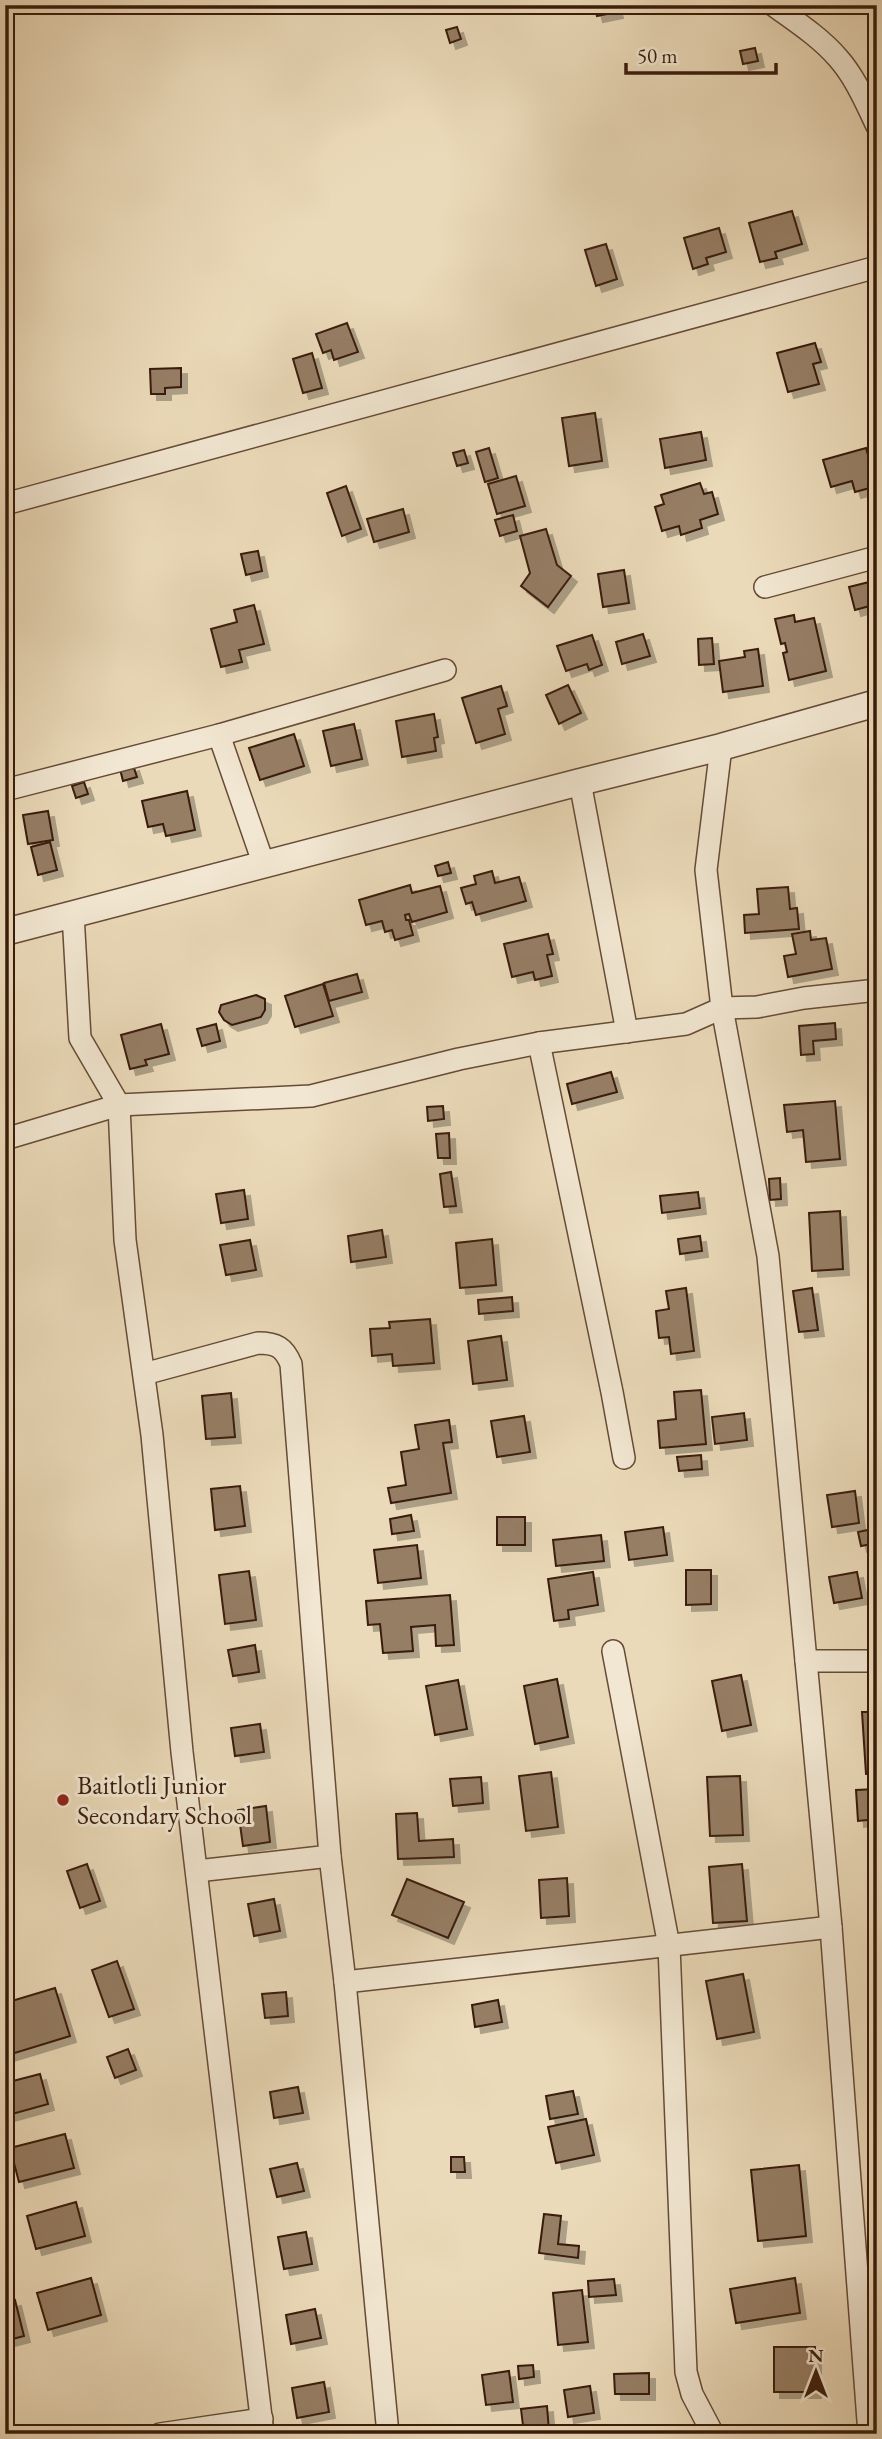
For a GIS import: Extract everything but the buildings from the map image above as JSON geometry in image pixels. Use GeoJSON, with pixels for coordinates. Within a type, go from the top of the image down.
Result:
{"type":"FeatureCollection","features":[{"type":"Feature","properties":{"kind":"street"},"geometry":{"type":"LineString","coordinates":[[772,5],[815,36],[839,58],[877,126]]}},
{"type":"Feature","properties":{"kind":"street"},"geometry":{"type":"LineString","coordinates":[[5,504],[877,267]]}},
{"type":"Feature","properties":{"kind":"street"},"geometry":{"type":"LineString","coordinates":[[765,587],[877,557]]}},
{"type":"Feature","properties":{"kind":"street"},"geometry":{"type":"LineString","coordinates":[[5,790],[219,735],[445,670]]}},
{"type":"Feature","properties":{"kind":"street"},"geometry":{"type":"LineString","coordinates":[[5,932],[721,747],[877,704]]}},
{"type":"Feature","properties":{"kind":"street"},"geometry":{"type":"LineString","coordinates":[[219,735],[264,865]]}},
{"type":"Feature","properties":{"kind":"street"},"geometry":{"type":"LineString","coordinates":[[721,747],[706,870],[722,1008],[768,1256],[831,1927],[869,2434]]}},
{"type":"Feature","properties":{"kind":"street"},"geometry":{"type":"LineString","coordinates":[[580,782],[627,1032]]}},
{"type":"Feature","properties":{"kind":"street"},"geometry":{"type":"LineString","coordinates":[[73,914],[80,1038],[119,1105],[125,1240],[152,1435],[182,1752],[263,2427],[160,2434]]}},
{"type":"Feature","properties":{"kind":"street"},"geometry":{"type":"LineString","coordinates":[[5,1139],[119,1105],[311,1096],[459,1059],[539,1043],[686,1024],[722,1008],[757,1007],[877,990]]}},
{"type":"Feature","properties":{"kind":"street"},"geometry":{"type":"LineString","coordinates":[[539,1043],[624,1458]]}},
{"type":"Feature","properties":{"kind":"street"},"geometry":{"type":"LineString","coordinates":[[144,1374],[258,1343],[272,1343],[286,1352],[291,1364],[330,1856],[345,1982],[388,2434]]}},
{"type":"Feature","properties":{"kind":"street"},"geometry":{"type":"LineString","coordinates":[[613,1651],[669,1946],[686,2372],[692,2394],[713,2434]]}},
{"type":"Feature","properties":{"kind":"street"},"geometry":{"type":"LineString","coordinates":[[806,1661],[877,1661]]}},
{"type":"Feature","properties":{"kind":"street"},"geometry":{"type":"LineString","coordinates":[[197,1871],[330,1856]]}},
{"type":"Feature","properties":{"kind":"street"},"geometry":{"type":"LineString","coordinates":[[345,1982],[831,1927]]}},
{"type":"Feature","properties":{"kind":"place","name":"Baitlotli Junior Secondary School"},"geometry":{"type":"Point","coordinates":[63,1800]}}]}
